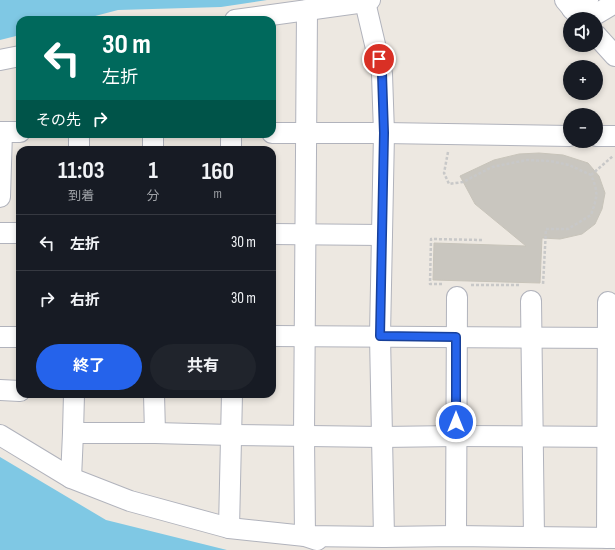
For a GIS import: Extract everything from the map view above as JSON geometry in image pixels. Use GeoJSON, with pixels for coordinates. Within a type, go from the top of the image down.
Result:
{"type":"FeatureCollection","features":[{"type":"Feature","properties":{"kind":"street"},"geometry":{"type":"LineString","coordinates":[[264,16],[367,1],[382,74],[384,133],[380,336],[384,537]]}},
{"type":"Feature","properties":{"kind":"street"},"geometry":{"type":"LineString","coordinates":[[579,9],[615,3]]}},
{"type":"Feature","properties":{"kind":"street"},"geometry":{"type":"LineString","coordinates":[[305,536],[304,436],[307,10]]}},
{"type":"Feature","properties":{"kind":"street"},"geometry":{"type":"LineString","coordinates":[[603,43],[615,56]]}},
{"type":"Feature","properties":{"kind":"street"},"geometry":{"type":"LineString","coordinates":[[0,60],[16,57]]}},
{"type":"Feature","properties":{"kind":"street"},"geometry":{"type":"LineString","coordinates":[[0,197],[7,132]]}},
{"type":"Feature","properties":{"kind":"street"},"geometry":{"type":"LineString","coordinates":[[276,133],[563,136]]}},
{"type":"Feature","properties":{"kind":"street"},"geometry":{"type":"LineString","coordinates":[[603,140],[614,146]]}},
{"type":"Feature","properties":{"kind":"street"},"geometry":{"type":"LineString","coordinates":[[0,233],[16,233]]}},
{"type":"Feature","properties":{"kind":"street"},"geometry":{"type":"LineString","coordinates":[[276,234],[382,235]]}},
{"type":"Feature","properties":{"kind":"street"},"geometry":{"type":"LineString","coordinates":[[456,289],[456,536]]}},
{"type":"Feature","properties":{"kind":"street"},"geometry":{"type":"LineString","coordinates":[[529,290],[532,338],[534,538]]}},
{"type":"Feature","properties":{"kind":"street"},"geometry":{"type":"LineString","coordinates":[[0,435],[71,478],[130,501],[229,528],[305,536],[611,538],[611,338],[608,302]]}},
{"type":"Feature","properties":{"kind":"street"},"geometry":{"type":"LineString","coordinates":[[276,336],[611,338]]}},
{"type":"Feature","properties":{"kind":"street"},"geometry":{"type":"LineString","coordinates":[[0,337],[16,337]]}},
{"type":"Feature","properties":{"kind":"street"},"geometry":{"type":"LineString","coordinates":[[0,390],[16,391]]}},
{"type":"Feature","properties":{"kind":"street"},"geometry":{"type":"LineString","coordinates":[[71,478],[74,398]]}},
{"type":"Feature","properties":{"kind":"street"},"geometry":{"type":"LineString","coordinates":[[154,398],[155,433]]}},
{"type":"Feature","properties":{"kind":"street"},"geometry":{"type":"LineString","coordinates":[[229,528],[232,398]]}},
{"type":"Feature","properties":{"kind":"street"},"geometry":{"type":"LineString","coordinates":[[73,433],[382,437],[611,437]]}},
{"type":"Feature","properties":{"kind":"street"},"geometry":{"type":"LineString","coordinates":[[305,536],[353,550]]}},
{"type":"Feature","properties":{"kind":"path"},"geometry":{"type":"LineString","coordinates":[[452,134],[444,173],[449,184],[463,182],[492,167],[527,160],[550,161],[569,165],[591,175],[595,184],[597,198],[591,216],[568,229],[546,229],[544,285],[529,290],[456,289],[430,284],[431,239],[483,240]]}},
{"type":"Feature","properties":{"kind":"path"},"geometry":{"type":"LineString","coordinates":[[591,175],[614,146]]}},
{"type":"Feature","properties":{"kind":"water"},"geometry":{"type":"Polygon","coordinates":[[[0,0],[267,0],[221,7],[118,10],[95,16],[16,16],[16,36],[0,40],[0,0]]]}},
{"type":"Feature","properties":{"kind":"water"},"geometry":{"type":"Polygon","coordinates":[[[0,457],[106,520],[227,550],[0,550],[0,457]]]}},
{"type":"Feature","properties":{"kind":"building"},"geometry":{"type":"Polygon","coordinates":[[[539,153],[563,155],[588,163],[599,176],[605,193],[602,209],[595,224],[582,234],[560,239],[542,238],[540,283],[433,280],[434,243],[526,246],[475,204],[460,176],[494,160],[519,154],[539,153]]]}},
{"type":"Feature","properties":{"kind":"route"},"geometry":{"type":"LineString","coordinates":[[379,59],[382,74],[384,133],[380,336],[456,337],[456,422]]}}]}
